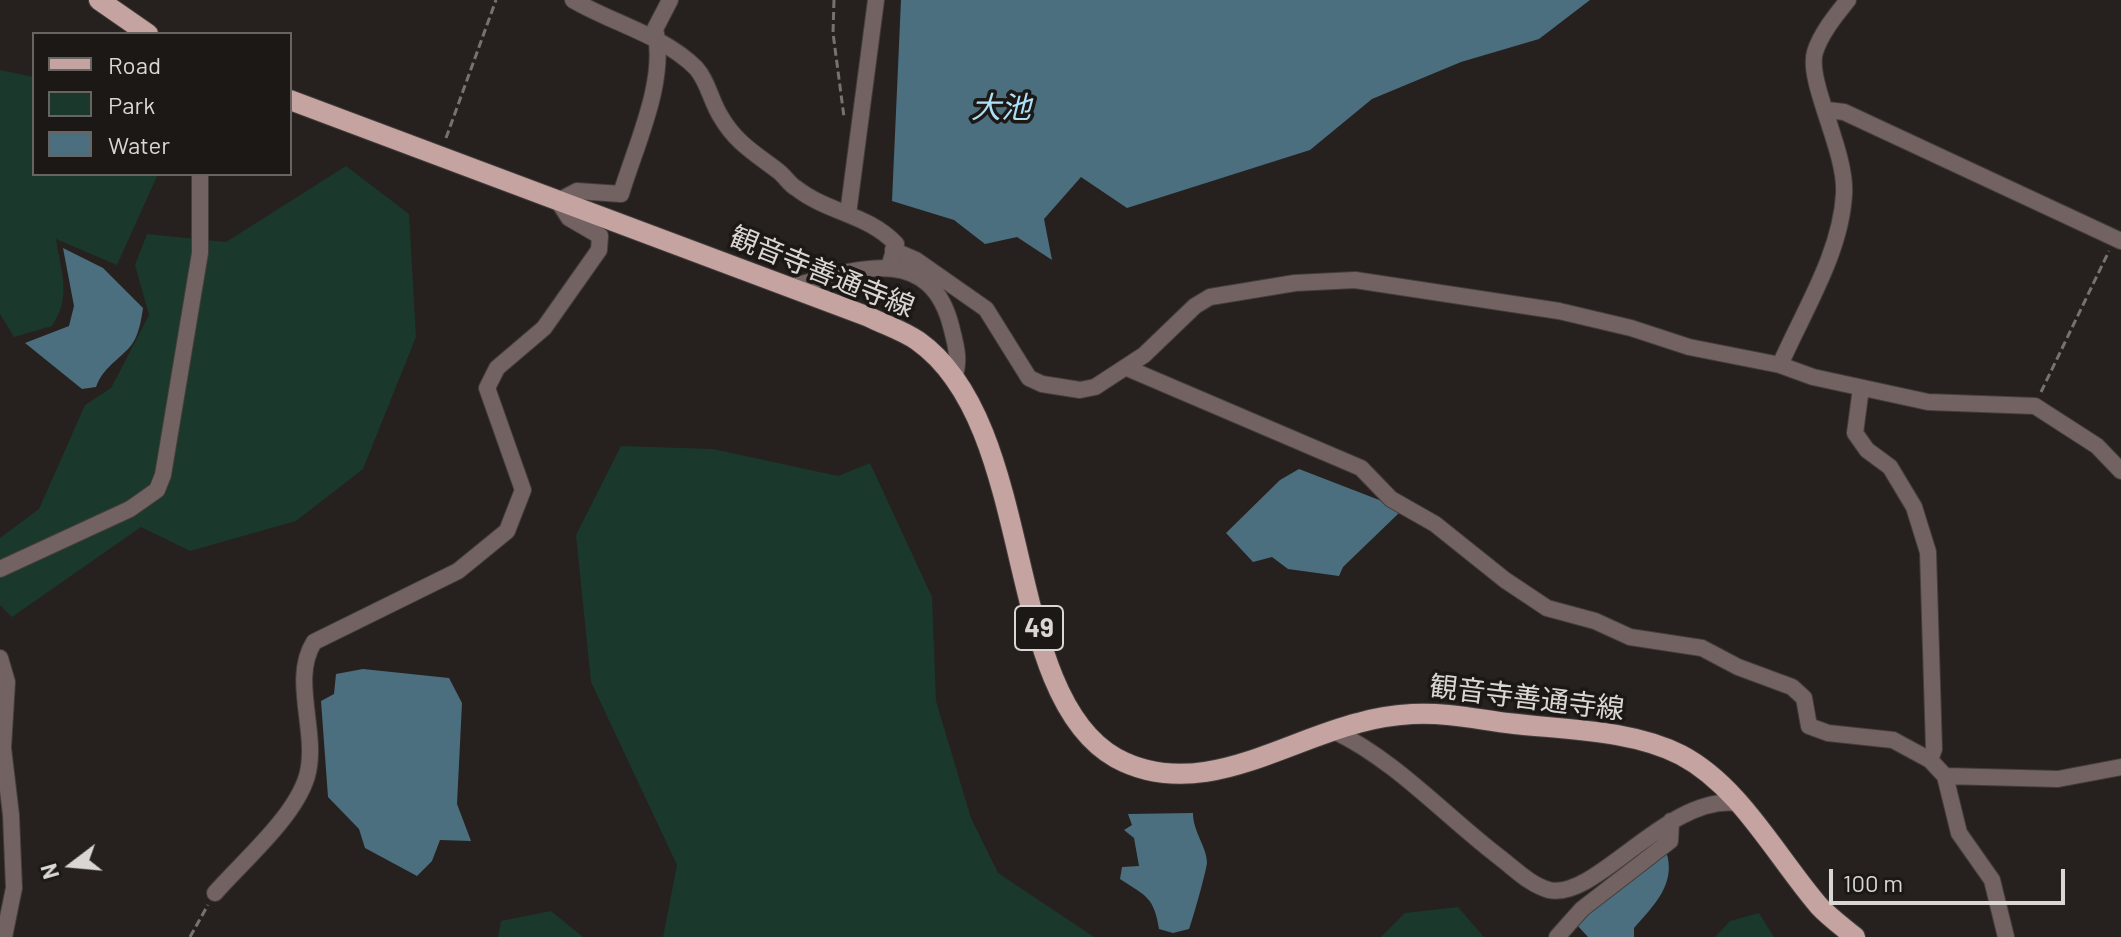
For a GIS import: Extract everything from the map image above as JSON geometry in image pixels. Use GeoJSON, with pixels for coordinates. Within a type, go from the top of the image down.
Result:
{"type":"FeatureCollection","features":[{"type":"Feature","properties":{"kind":"main road"},"geometry":{"type":"LineString","coordinates":[[99,0],[145,32]]}},
{"type":"Feature","properties":{"kind":"main road","name":"観音寺善通寺線"},"geometry":{"type":"LineString","coordinates":[[292,101],[791,287],[869,317],[918,341],[953,380],[988,443],[1051,671],[1077,720],[1094,742],[1114,756],[1154,772],[1205,774],[1359,723],[1412,714],[1448,715],[1642,740],[1682,755],[1737,803],[1821,909],[1855,937]]}},
{"type":"Feature","properties":{"kind":"street"},"geometry":{"type":"LineString","coordinates":[[573,0],[658,42],[699,71],[719,115],[751,153],[780,172],[794,187],[835,212],[857,215],[886,233],[896,244],[891,258]]}},
{"type":"Feature","properties":{"kind":"street"},"geometry":{"type":"LineString","coordinates":[[215,893],[289,811],[306,780],[311,733],[306,704],[306,655],[314,642],[458,571],[507,531],[523,490],[487,388],[497,368],[544,328],[599,250],[600,236],[569,218],[558,201],[577,191],[621,194],[653,86],[658,42],[655,29],[670,0]]}},
{"type":"Feature","properties":{"kind":"street"},"geometry":{"type":"LineString","coordinates":[[848,214],[876,0]]}},
{"type":"Feature","properties":{"kind":"street"},"geometry":{"type":"LineString","coordinates":[[1780,365],[1836,237],[1844,195],[1843,169],[1814,73],[1815,52],[1848,0]]}},
{"type":"Feature","properties":{"kind":"street"},"geometry":{"type":"LineString","coordinates":[[1827,110],[1844,112],[2118,240]]}},
{"type":"Feature","properties":{"kind":"street"},"geometry":{"type":"LineString","coordinates":[[0,569],[130,509],[157,490],[163,475],[200,253],[200,176]]}},
{"type":"Feature","properties":{"kind":"street"},"geometry":{"type":"LineString","coordinates":[[891,258],[922,280],[940,298],[950,323],[959,365],[953,380]]}},
{"type":"Feature","properties":{"kind":"street"},"geometry":{"type":"LineString","coordinates":[[791,287],[891,258],[916,260],[986,309],[1029,378],[1042,384],[1080,390],[1095,387],[1127,368],[1195,306],[1210,297],[1335,278],[1559,311],[1631,328],[1689,347],[1780,365],[1861,388],[1928,402],[2035,406],[2097,446],[2121,471]]}},
{"type":"Feature","properties":{"kind":"street"},"geometry":{"type":"LineString","coordinates":[[1127,368],[1361,468],[1391,499],[1435,524],[1505,580],[1547,608],[1595,621],[1630,637],[1702,648],[1738,667],[1792,687],[1804,698],[1809,726],[1828,733],[1893,740],[1930,760],[1945,776],[1959,833],[1992,880],[2006,937]]}},
{"type":"Feature","properties":{"kind":"street"},"geometry":{"type":"LineString","coordinates":[[1861,388],[1855,433],[1867,450],[1890,467],[1914,507],[1928,552],[1934,749],[1930,760]]}},
{"type":"Feature","properties":{"kind":"street"},"geometry":{"type":"LineString","coordinates":[[0,658],[7,682],[3,748],[11,815],[14,888],[4,937]]}},
{"type":"Feature","properties":{"kind":"street"},"geometry":{"type":"LineString","coordinates":[[1334,731],[1365,746],[1490,850],[1536,885],[1552,891],[1586,880],[1695,807],[1718,800],[1737,803]]}},
{"type":"Feature","properties":{"kind":"street"},"geometry":{"type":"LineString","coordinates":[[1945,776],[2058,779],[2121,767]]}},
{"type":"Feature","properties":{"kind":"street"},"geometry":{"type":"LineString","coordinates":[[1557,937],[1582,909],[1670,841],[1671,821]]}},
{"type":"Feature","properties":{"kind":"path"},"geometry":{"type":"LineString","coordinates":[[439,157],[496,0]]}},
{"type":"Feature","properties":{"kind":"path"},"geometry":{"type":"LineString","coordinates":[[834,0],[833,33],[845,124]]}},
{"type":"Feature","properties":{"kind":"path"},"geometry":{"type":"LineString","coordinates":[[2035,406],[2118,240]]}},
{"type":"Feature","properties":{"kind":"path"},"geometry":{"type":"LineString","coordinates":[[190,937],[215,893]]}},
{"type":"Feature","properties":{"kind":"green space"},"geometry":{"type":"Polygon","coordinates":[[[0,70],[32,77],[32,176],[157,176],[117,265],[56,239],[63,294],[52,326],[14,337],[0,314],[0,70]]]}},
{"type":"Feature","properties":{"kind":"green space"},"geometry":{"type":"Polygon","coordinates":[[[346,166],[409,214],[416,337],[363,469],[296,521],[190,551],[141,527],[12,617],[0,605],[0,538],[39,509],[85,405],[111,388],[149,315],[135,265],[147,234],[226,242],[346,166]]]}},
{"type":"Feature","properties":{"kind":"green space"},"geometry":{"type":"Polygon","coordinates":[[[621,446],[713,449],[838,476],[870,463],[932,597],[936,701],[971,818],[998,873],[1094,937],[663,937],[677,865],[591,682],[576,535],[621,446]]]}},
{"type":"Feature","properties":{"kind":"green space"},"geometry":{"type":"Polygon","coordinates":[[[1458,907],[1484,937],[1381,937],[1405,913],[1458,907]]]}},
{"type":"Feature","properties":{"kind":"green space"},"geometry":{"type":"Polygon","coordinates":[[[551,911],[583,937],[498,937],[501,921],[551,911]]]}},
{"type":"Feature","properties":{"kind":"green space"},"geometry":{"type":"Polygon","coordinates":[[[1759,913],[1774,937],[1715,937],[1730,921],[1759,913]]]}},
{"type":"Feature","properties":{"kind":"water","name":"大池"},"geometry":{"type":"Polygon","coordinates":[[[901,0],[1590,0],[1539,39],[1461,62],[1372,99],[1310,150],[1127,208],[1081,177],[1044,219],[1052,260],[1017,237],[985,244],[954,220],[892,201],[901,0]]]}},
{"type":"Feature","properties":{"kind":"water"},"geometry":{"type":"Polygon","coordinates":[[[63,248],[103,268],[143,308],[136,337],[105,371],[96,387],[82,389],[25,343],[69,326],[74,306],[63,248]]]}},
{"type":"Feature","properties":{"kind":"water"},"geometry":{"type":"Polygon","coordinates":[[[1299,469],[1387,503],[1399,513],[1343,567],[1339,576],[1288,569],[1272,557],[1253,562],[1226,533],[1280,480],[1299,469]]]}},
{"type":"Feature","properties":{"kind":"water"},"geometry":{"type":"Polygon","coordinates":[[[363,669],[449,678],[462,703],[457,804],[471,841],[440,840],[432,861],[417,876],[365,848],[359,829],[328,797],[321,701],[334,694],[336,674],[363,669]]]}},
{"type":"Feature","properties":{"kind":"water"},"geometry":{"type":"Polygon","coordinates":[[[1193,813],[1207,862],[1189,929],[1173,933],[1159,929],[1147,898],[1120,879],[1122,867],[1139,866],[1134,838],[1124,830],[1132,825],[1128,814],[1193,813]]]}},
{"type":"Feature","properties":{"kind":"water"},"geometry":{"type":"Polygon","coordinates":[[[1666,851],[1669,863],[1666,884],[1656,902],[1634,928],[1634,937],[1588,937],[1576,924],[1591,908],[1666,851]]]}}]}
